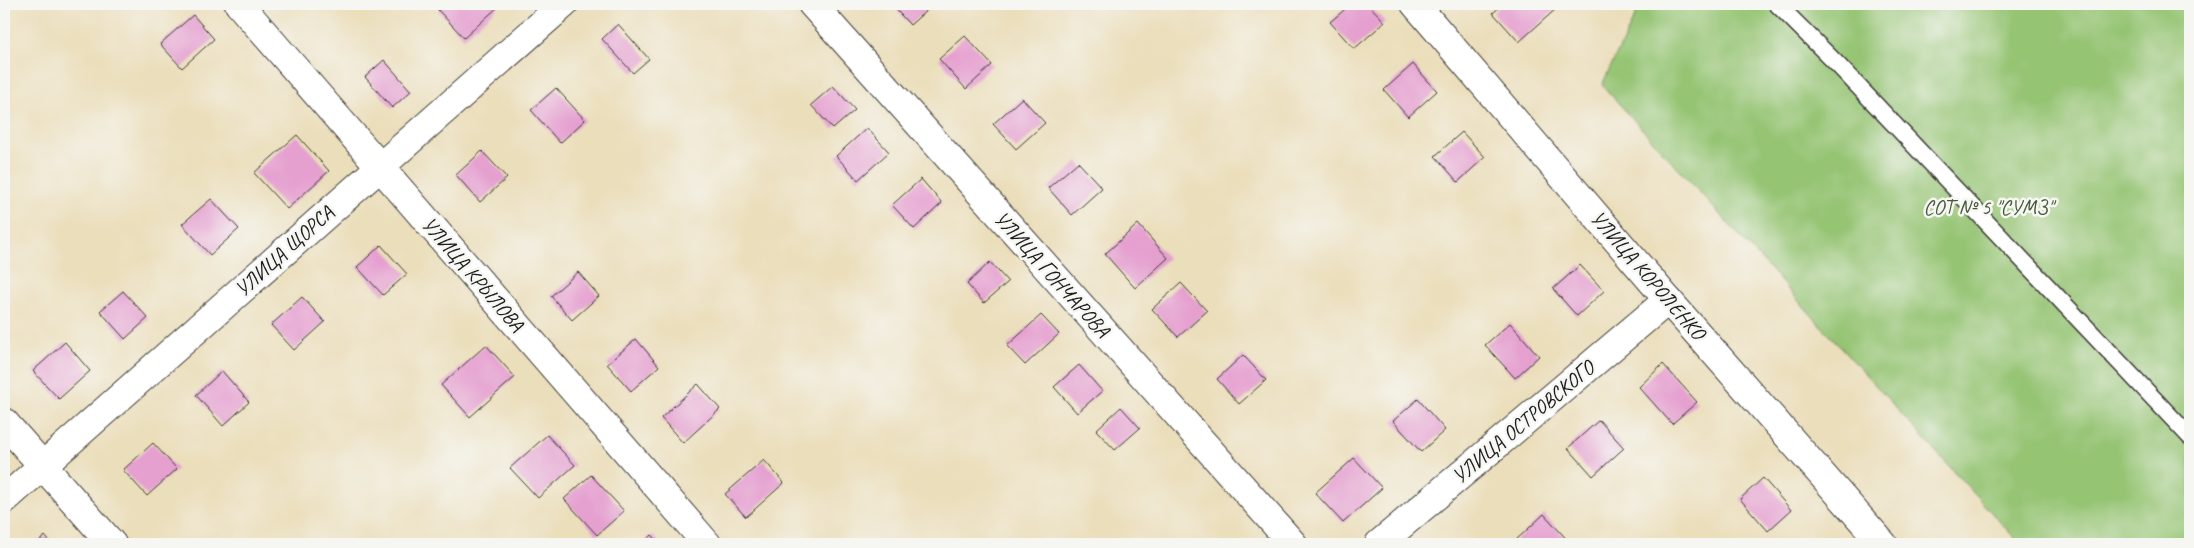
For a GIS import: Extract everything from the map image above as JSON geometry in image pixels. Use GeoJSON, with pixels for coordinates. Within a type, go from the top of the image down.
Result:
{"type":"FeatureCollection","features":[{"type":"Feature","properties":{"kind":"street","name":"УЛИЦА КРЫЛОВА"},"geometry":{"type":"LineString","coordinates":[[239,4],[707,544]]}},
{"type":"Feature","properties":{"kind":"street","name":"УЛИЦА ЩОРСА"},"geometry":{"type":"LineString","coordinates":[[4,500],[564,4]]}},
{"type":"Feature","properties":{"kind":"street","name":"УЛИЦА ГОНЧАРОВА"},"geometry":{"type":"LineString","coordinates":[[812,4],[1293,544]]}},
{"type":"Feature","properties":{"kind":"street","name":"УЛИЦА КОРОЛЕНКО"},"geometry":{"type":"LineString","coordinates":[[1415,4],[1668,300],[1884,544]]}},
{"type":"Feature","properties":{"kind":"street","name":"УЛИЦА ОСТРОВСКОГО"},"geometry":{"type":"LineString","coordinates":[[1379,544],[1668,300]]}},
{"type":"Feature","properties":{"kind":"street"},"geometry":{"type":"LineString","coordinates":[[4,422],[112,544]]}},
{"type":"Feature","properties":{"kind":"lane"},"geometry":{"type":"LineString","coordinates":[[1777,4],[1838,65],[2190,437]]}},
{"type":"Feature","properties":{"kind":"green space","name":"СОТ № 5 \"СУМЗ\""},"geometry":{"type":"Polygon","coordinates":[[[1641,4],[2190,4],[2190,544],[2020,544],[1602,85],[1641,4]]]}},
{"type":"Feature","properties":{"kind":"building"},"geometry":{"type":"Polygon","coordinates":[[[445,4],[501,4],[464,38],[438,10],[445,4]]]}},
{"type":"Feature","properties":{"kind":"building"},"geometry":{"type":"Polygon","coordinates":[[[891,4],[922,4],[927,10],[910,25],[891,4]]]}},
{"type":"Feature","properties":{"kind":"building"},"geometry":{"type":"Polygon","coordinates":[[[1351,4],[1368,4],[1385,22],[1354,49],[1330,22],[1351,4]]]}},
{"type":"Feature","properties":{"kind":"building"},"geometry":{"type":"Polygon","coordinates":[[[1503,4],[1554,4],[1557,8],[1519,42],[1493,13],[1503,4]]]}},
{"type":"Feature","properties":{"kind":"building"},"geometry":{"type":"Polygon","coordinates":[[[193,15],[214,39],[182,68],[160,44],[193,15]]]}},
{"type":"Feature","properties":{"kind":"building"},"geometry":{"type":"Polygon","coordinates":[[[618,24],[649,59],[633,73],[602,39],[618,24]]]}},
{"type":"Feature","properties":{"kind":"building"},"geometry":{"type":"Polygon","coordinates":[[[965,36],[992,65],[966,89],[939,59],[965,36]]]}},
{"type":"Feature","properties":{"kind":"building"},"geometry":{"type":"Polygon","coordinates":[[[384,60],[411,91],[392,108],[365,77],[384,60]]]}},
{"type":"Feature","properties":{"kind":"building"},"geometry":{"type":"Polygon","coordinates":[[[1413,64],[1437,91],[1408,117],[1384,90],[1413,64]]]}},
{"type":"Feature","properties":{"kind":"building"},"geometry":{"type":"Polygon","coordinates":[[[833,86],[855,110],[833,129],[811,105],[833,86]]]}},
{"type":"Feature","properties":{"kind":"building"},"geometry":{"type":"Polygon","coordinates":[[[556,88],[585,120],[560,143],[531,110],[556,88]]]}},
{"type":"Feature","properties":{"kind":"building"},"geometry":{"type":"Polygon","coordinates":[[[1022,98],[1045,123],[1016,149],[993,124],[1022,98]]]}},
{"type":"Feature","properties":{"kind":"building"},"geometry":{"type":"Polygon","coordinates":[[[867,128],[889,152],[858,180],[836,156],[867,128]]]}},
{"type":"Feature","properties":{"kind":"building"},"geometry":{"type":"Polygon","coordinates":[[[1462,132],[1485,157],[1458,182],[1435,156],[1462,132]]]}},
{"type":"Feature","properties":{"kind":"building"},"geometry":{"type":"Polygon","coordinates":[[[297,135],[329,171],[287,209],[254,173],[297,135]]]}},
{"type":"Feature","properties":{"kind":"building"},"geometry":{"type":"Polygon","coordinates":[[[482,151],[507,178],[480,202],[456,175],[482,151]]]}},
{"type":"Feature","properties":{"kind":"building"},"geometry":{"type":"Polygon","coordinates":[[[1078,162],[1102,188],[1072,215],[1048,188],[1078,162]]]}},
{"type":"Feature","properties":{"kind":"building"},"geometry":{"type":"Polygon","coordinates":[[[921,179],[942,203],[914,229],[892,205],[921,179]]]}},
{"type":"Feature","properties":{"kind":"building"},"geometry":{"type":"Polygon","coordinates":[[[211,199],[239,229],[210,255],[182,224],[211,199]]]}},
{"type":"Feature","properties":{"kind":"building"},"geometry":{"type":"Polygon","coordinates":[[[1138,224],[1168,258],[1135,288],[1105,254],[1138,224]]]}},
{"type":"Feature","properties":{"kind":"building"},"geometry":{"type":"Polygon","coordinates":[[[381,245],[407,274],[383,295],[357,267],[381,245]]]}},
{"type":"Feature","properties":{"kind":"building"},"geometry":{"type":"Polygon","coordinates":[[[990,262],[1008,282],[984,303],[967,284],[990,262]]]}},
{"type":"Feature","properties":{"kind":"building"},"geometry":{"type":"Polygon","coordinates":[[[1580,265],[1604,291],[1577,316],[1553,289],[1580,265]]]}},
{"type":"Feature","properties":{"kind":"building"},"geometry":{"type":"Polygon","coordinates":[[[578,272],[599,296],[572,320],[551,296],[578,272]]]}},
{"type":"Feature","properties":{"kind":"building"},"geometry":{"type":"Polygon","coordinates":[[[1181,283],[1207,311],[1178,337],[1152,309],[1181,283]]]}},
{"type":"Feature","properties":{"kind":"building"},"geometry":{"type":"Polygon","coordinates":[[[123,291],[148,318],[125,339],[100,311],[123,291]]]}},
{"type":"Feature","properties":{"kind":"building"},"geometry":{"type":"Polygon","coordinates":[[[302,297],[325,322],[294,350],[271,325],[302,297]]]}},
{"type":"Feature","properties":{"kind":"building"},"geometry":{"type":"Polygon","coordinates":[[[1041,315],[1059,334],[1025,365],[1007,346],[1041,315]]]}},
{"type":"Feature","properties":{"kind":"building"},"geometry":{"type":"Polygon","coordinates":[[[1510,323],[1539,356],[1515,378],[1485,345],[1510,323]]]}},
{"type":"Feature","properties":{"kind":"building"},"geometry":{"type":"Polygon","coordinates":[[[636,339],[659,366],[631,391],[607,364],[636,339]]]}},
{"type":"Feature","properties":{"kind":"building"},"geometry":{"type":"Polygon","coordinates":[[[65,342],[90,371],[59,399],[33,371],[65,342]]]}},
{"type":"Feature","properties":{"kind":"building"},"geometry":{"type":"Polygon","coordinates":[[[486,345],[515,377],[470,417],[441,385],[486,345]]]}},
{"type":"Feature","properties":{"kind":"building"},"geometry":{"type":"Polygon","coordinates":[[[1243,355],[1266,380],[1239,404],[1217,379],[1243,355]]]}},
{"type":"Feature","properties":{"kind":"building"},"geometry":{"type":"Polygon","coordinates":[[[1663,364],[1697,402],[1672,424],[1639,387],[1663,364]]]}},
{"type":"Feature","properties":{"kind":"building"},"geometry":{"type":"Polygon","coordinates":[[[1079,365],[1102,391],[1077,413],[1054,387],[1079,365]]]}},
{"type":"Feature","properties":{"kind":"building"},"geometry":{"type":"Polygon","coordinates":[[[222,371],[249,402],[223,426],[196,395],[222,371]]]}},
{"type":"Feature","properties":{"kind":"building"},"geometry":{"type":"Polygon","coordinates":[[[698,384],[720,409],[683,443],[661,418],[698,384]]]}},
{"type":"Feature","properties":{"kind":"building"},"geometry":{"type":"Polygon","coordinates":[[[1418,399],[1445,430],[1421,452],[1393,421],[1418,399]]]}},
{"type":"Feature","properties":{"kind":"building"},"geometry":{"type":"Polygon","coordinates":[[[1121,407],[1140,428],[1115,450],[1096,430],[1121,407]]]}},
{"type":"Feature","properties":{"kind":"building"},"geometry":{"type":"Polygon","coordinates":[[[1599,420],[1624,448],[1593,476],[1568,448],[1599,420]]]}},
{"type":"Feature","properties":{"kind":"building"},"geometry":{"type":"Polygon","coordinates":[[[547,435],[575,465],[538,498],[510,468],[547,435]]]}},
{"type":"Feature","properties":{"kind":"building"},"geometry":{"type":"Polygon","coordinates":[[[153,443],[177,469],[147,496],[123,470],[153,443]]]}},
{"type":"Feature","properties":{"kind":"building"},"geometry":{"type":"Polygon","coordinates":[[[1354,458],[1382,488],[1343,523],[1315,493],[1354,458]]]}},
{"type":"Feature","properties":{"kind":"building"},"geometry":{"type":"Polygon","coordinates":[[[764,460],[784,483],[746,517],[725,494],[764,460]]]}},
{"type":"Feature","properties":{"kind":"building"},"geometry":{"type":"Polygon","coordinates":[[[591,475],[624,511],[597,535],[564,499],[591,475]]]}},
{"type":"Feature","properties":{"kind":"building"},"geometry":{"type":"Polygon","coordinates":[[[1763,478],[1791,510],[1768,531],[1740,499],[1763,478]]]}},
{"type":"Feature","properties":{"kind":"building"},"geometry":{"type":"Polygon","coordinates":[[[1544,514],[1571,544],[1518,544],[1515,541],[1544,514]]]}},
{"type":"Feature","properties":{"kind":"building"},"geometry":{"type":"Polygon","coordinates":[[[652,535],[661,544],[642,544],[652,535]]]}},
{"type":"Feature","properties":{"kind":"building"},"geometry":{"type":"Polygon","coordinates":[[[45,536],[52,544],[36,544],[45,536]]]}},
{"type":"Feature","properties":{"kind":"building"},"geometry":{"type":"Polygon","coordinates":[[[803,538],[809,544],[796,544],[803,538]]]}}]}
